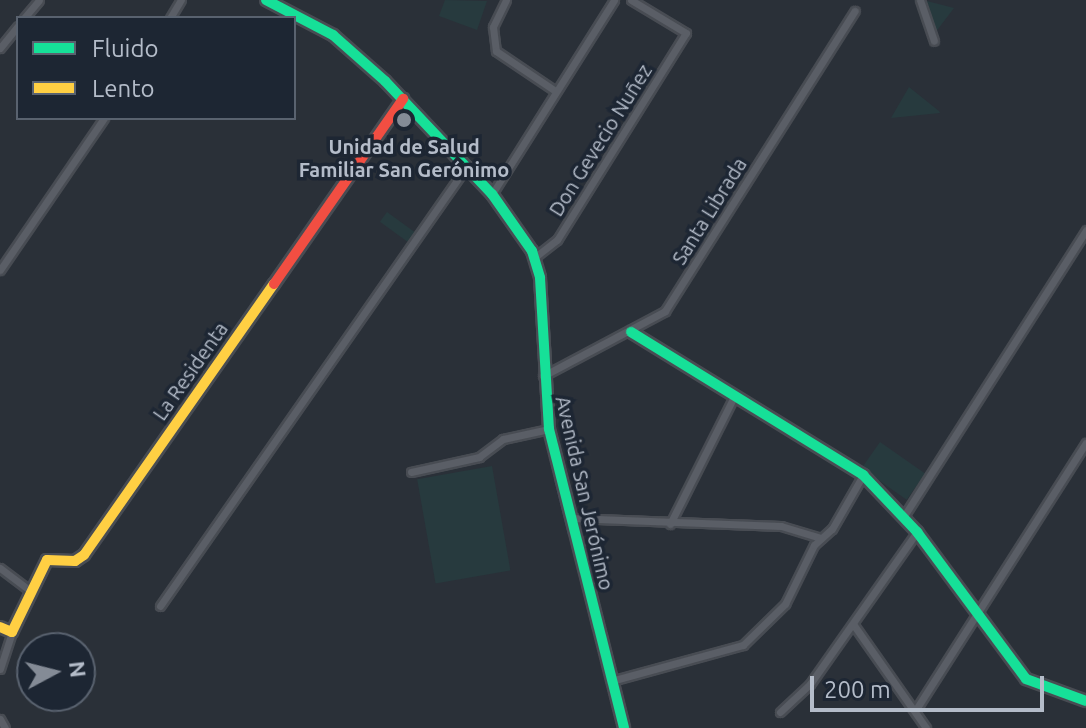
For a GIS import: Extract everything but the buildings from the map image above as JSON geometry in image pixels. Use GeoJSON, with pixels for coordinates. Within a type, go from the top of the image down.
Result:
{"type":"FeatureCollection","features":[{"type":"Feature","properties":{"kind":"street"},"geometry":{"type":"LineString","coordinates":[[26,16],[39,0]]}},
{"type":"Feature","properties":{"kind":"street"},"geometry":{"type":"LineString","coordinates":[[266,0],[333,35],[403,99],[492,194],[535,257]]}},
{"type":"Feature","properties":{"kind":"street"},"geometry":{"type":"LineString","coordinates":[[506,0],[493,27],[496,51],[554,90]]}},
{"type":"Feature","properties":{"kind":"street"},"geometry":{"type":"LineString","coordinates":[[492,194],[554,90],[614,0]]}},
{"type":"Feature","properties":{"kind":"street","name":"Don Gevecio Nuñez"},"geometry":{"type":"LineString","coordinates":[[535,257],[557,240],[686,33],[631,0]]}},
{"type":"Feature","properties":{"kind":"street"},"geometry":{"type":"LineString","coordinates":[[920,0],[934,41]]}},
{"type":"Feature","properties":{"kind":"street","name":"Santa Librada"},"geometry":{"type":"LineString","coordinates":[[542,376],[631,332],[665,311],[855,11]]}},
{"type":"Feature","properties":{"kind":"street"},"geometry":{"type":"LineString","coordinates":[[0,48],[16,28]]}},
{"type":"Feature","properties":{"kind":"street","name":"La Residenta"},"geometry":{"type":"LineString","coordinates":[[12,632],[47,560],[75,561],[84,555],[403,99]]}},
{"type":"Feature","properties":{"kind":"street"},"geometry":{"type":"LineString","coordinates":[[0,270],[103,120]]}},
{"type":"Feature","properties":{"kind":"street"},"geometry":{"type":"LineString","coordinates":[[160,606],[467,166]]}},
{"type":"Feature","properties":{"kind":"street"},"geometry":{"type":"LineString","coordinates":[[904,516],[1086,230]]}},
{"type":"Feature","properties":{"kind":"street","name":"Avenida San Jerónimo"},"geometry":{"type":"LineString","coordinates":[[535,257],[542,376],[549,429],[624,728]]}},
{"type":"Feature","properties":{"kind":"street"},"geometry":{"type":"LineString","coordinates":[[631,332],[733,399],[863,475],[917,532],[976,616],[1026,679],[1086,701]]}},
{"type":"Feature","properties":{"kind":"street"},"geometry":{"type":"LineString","coordinates":[[670,524],[733,399]]}},
{"type":"Feature","properties":{"kind":"street"},"geometry":{"type":"LineString","coordinates":[[411,472],[473,459],[503,439],[549,429]]}},
{"type":"Feature","properties":{"kind":"street"},"geometry":{"type":"LineString","coordinates":[[915,711],[1086,443]]}},
{"type":"Feature","properties":{"kind":"street"},"geometry":{"type":"LineString","coordinates":[[611,681],[733,649],[785,604],[821,538],[832,529],[863,475]]}},
{"type":"Feature","properties":{"kind":"street"},"geometry":{"type":"LineString","coordinates":[[571,518],[781,526],[821,538]]}},
{"type":"Feature","properties":{"kind":"street"},"geometry":{"type":"LineString","coordinates":[[780,712],[810,684],[917,532]]}},
{"type":"Feature","properties":{"kind":"street"},"geometry":{"type":"LineString","coordinates":[[0,568],[31,591]]}},
{"type":"Feature","properties":{"kind":"street"},"geometry":{"type":"LineString","coordinates":[[853,624],[926,728]]}},
{"type":"Feature","properties":{"kind":"street"},"geometry":{"type":"LineString","coordinates":[[0,627],[12,632],[0,669]]}},
{"type":"Feature","properties":{"kind":"street"},"geometry":{"type":"LineString","coordinates":[[0,719],[5,728]]}},
{"type":"Feature","properties":{"kind":"green space"},"geometry":{"type":"Polygon","coordinates":[[[445,0],[487,1],[477,30],[439,16],[445,0]]]}},
{"type":"Feature","properties":{"kind":"green space"},"geometry":{"type":"Polygon","coordinates":[[[923,0],[954,8],[935,33],[923,0]]]}},
{"type":"Feature","properties":{"kind":"green space"},"geometry":{"type":"Polygon","coordinates":[[[909,87],[939,111],[940,113],[891,118],[909,87]]]}},
{"type":"Feature","properties":{"kind":"green space"},"geometry":{"type":"Polygon","coordinates":[[[387,212],[415,232],[407,242],[380,222],[387,212]]]}},
{"type":"Feature","properties":{"kind":"green space"},"geometry":{"type":"Polygon","coordinates":[[[880,442],[925,474],[907,500],[862,468],[880,442]]]}},
{"type":"Feature","properties":{"kind":"green space"},"geometry":{"type":"Polygon","coordinates":[[[492,466],[510,570],[436,584],[417,479],[492,466]]]}},
{"type":"Feature","properties":{"kind":"waterway"},"geometry":{"type":"LineString","coordinates":[[555,479],[569,535]]}},
{"type":"Feature","properties":{"kind":"traffic: fast"},"geometry":{"type":"LineString","coordinates":[[266,0],[333,35],[385,81],[492,194],[532,251],[540,278],[549,429],[624,728]]}},
{"type":"Feature","properties":{"kind":"traffic: fast"},"geometry":{"type":"LineString","coordinates":[[631,332],[863,475],[917,532],[1026,679],[1086,701]]}},
{"type":"Feature","properties":{"kind":"traffic: slow"},"geometry":{"type":"LineString","coordinates":[[0,627],[12,632],[47,560],[75,561],[84,555],[274,284]]}},
{"type":"Feature","properties":{"kind":"traffic: jam"},"geometry":{"type":"LineString","coordinates":[[274,284],[403,99]]}},
{"type":"Feature","properties":{"kind":"place","name":"Unidad de Salud Familiar San Gerónimo"},"geometry":{"type":"Point","coordinates":[404,120]}}]}
